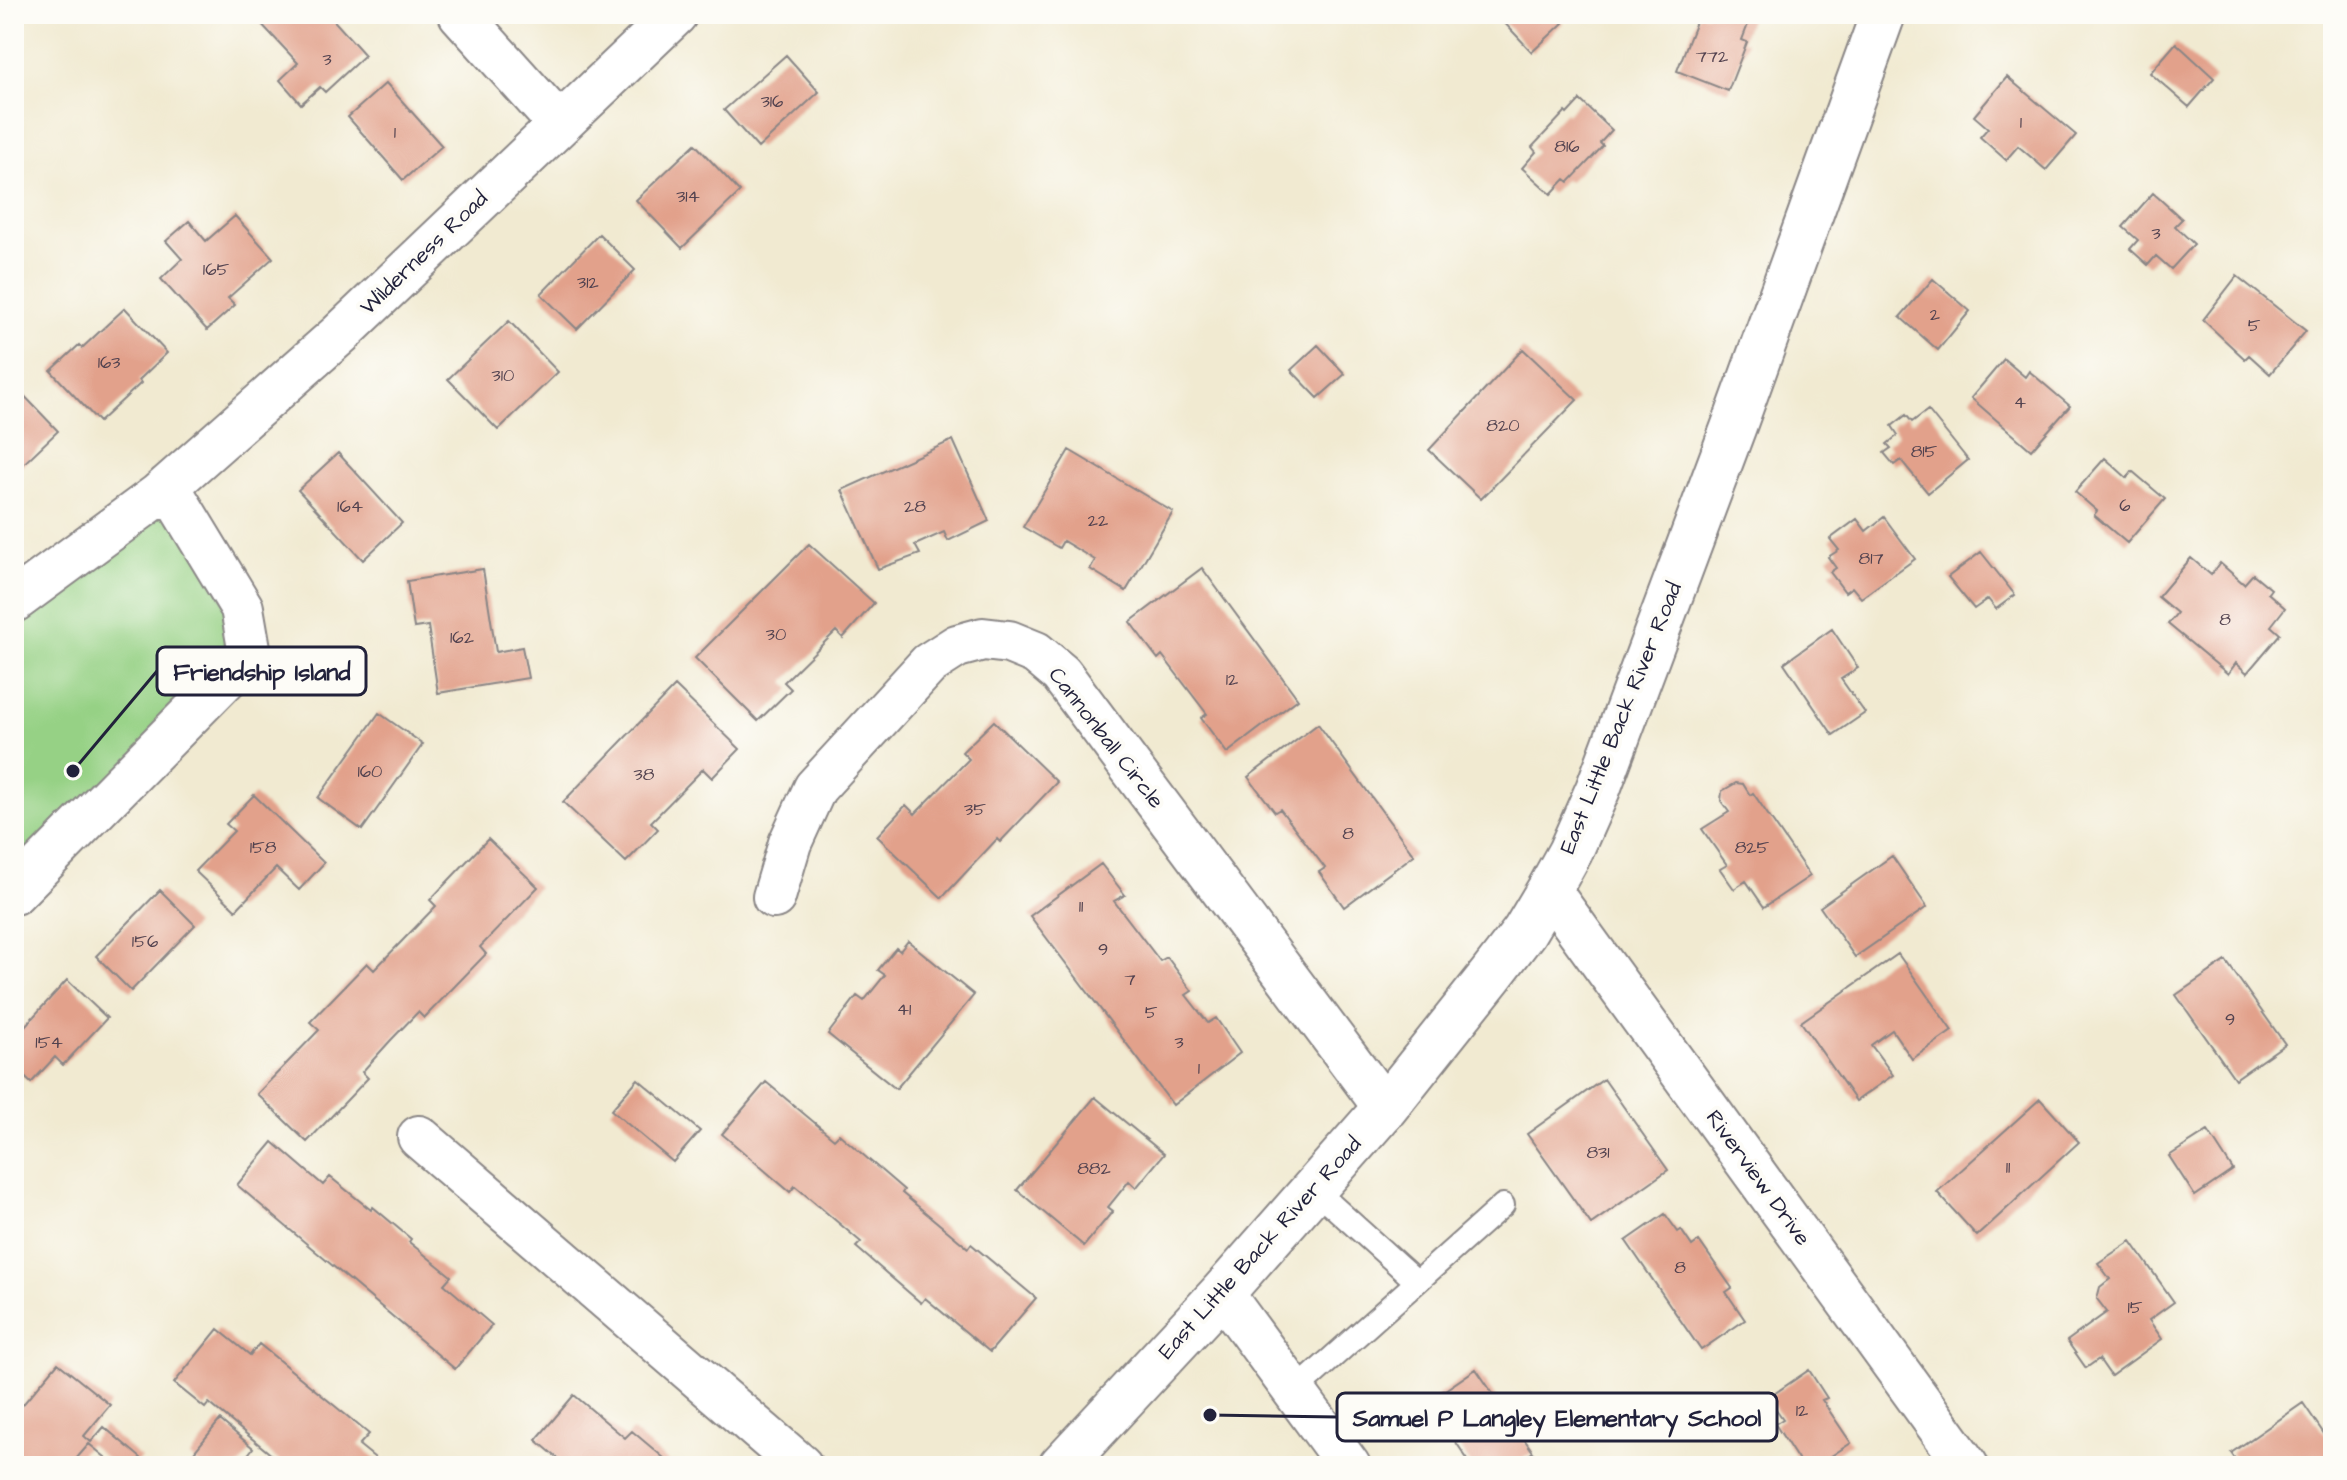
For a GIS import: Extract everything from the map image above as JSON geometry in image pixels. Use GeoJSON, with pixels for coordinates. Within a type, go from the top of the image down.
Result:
{"type":"FeatureCollection","features":[{"type":"Feature","properties":{"kind":"street"},"geometry":{"type":"LineString","coordinates":[[460,14],[559,124]]}},
{"type":"Feature","properties":{"kind":"street","name":"Wilderness Road"},"geometry":{"type":"LineString","coordinates":[[14,601],[168,486],[340,334],[676,14]]}},
{"type":"Feature","properties":{"kind":"street","name":"East Little Back River Road"},"geometry":{"type":"LineString","coordinates":[[1061,1466],[1222,1293],[1385,1108],[1524,932],[1549,890],[1570,852],[1603,774],[1735,423],[1883,14]]}},
{"type":"Feature","properties":{"kind":"street"},"geometry":{"type":"LineString","coordinates":[[14,893],[250,654],[242,608],[168,486]]}},
{"type":"Feature","properties":{"kind":"street","name":"Cannonball Circle"},"geometry":{"type":"LineString","coordinates":[[774,897],[790,843],[815,788],[929,664],[957,646],[983,639],[1009,642],[1036,653],[1061,674],[1385,1108]]}},
{"type":"Feature","properties":{"kind":"street","name":"Riverview Drive"},"geometry":{"type":"LineString","coordinates":[[1549,890],[1967,1466]]}},
{"type":"Feature","properties":{"kind":"street"},"geometry":{"type":"LineString","coordinates":[[419,1137],[801,1466]]}},
{"type":"Feature","properties":{"kind":"street"},"geometry":{"type":"LineString","coordinates":[[1222,1293],[1349,1466]]}},
{"type":"Feature","properties":{"kind":"lane"},"geometry":{"type":"LineString","coordinates":[[1314,1189],[1417,1282]]}},
{"type":"Feature","properties":{"kind":"lane"},"geometry":{"type":"LineString","coordinates":[[1295,1391],[1503,1205]]}},
{"type":"Feature","properties":{"kind":"green space"},"geometry":{"type":"Polygon","coordinates":[[[168,486],[250,654],[14,888],[14,601],[168,486]]]}},
{"type":"Feature","properties":{"kind":"building"},"geometry":{"type":"Polygon","coordinates":[[[265,14],[328,14],[365,55],[325,92],[320,87],[301,104],[280,80],[298,63],[258,20],[265,14]]]}},
{"type":"Feature","properties":{"kind":"building"},"geometry":{"type":"Polygon","coordinates":[[[1502,14],[1554,14],[1563,23],[1532,52],[1499,17],[1502,14]]]}},
{"type":"Feature","properties":{"kind":"building"},"geometry":{"type":"Polygon","coordinates":[[[1699,14],[1752,14],[1742,40],[1747,42],[1728,91],[1677,71],[1699,14]]]}},
{"type":"Feature","properties":{"kind":"building"},"geometry":{"type":"Polygon","coordinates":[[[2176,43],[2214,78],[2189,107],[2150,73],[2176,43]]]}},
{"type":"Feature","properties":{"kind":"building"},"geometry":{"type":"Polygon","coordinates":[[[786,55],[819,92],[758,148],[724,110],[786,55]]]}},
{"type":"Feature","properties":{"kind":"building"},"geometry":{"type":"Polygon","coordinates":[[[2007,77],[2076,135],[2046,170],[2018,146],[2006,160],[1980,137],[1988,128],[1974,116],[2007,77]]]}},
{"type":"Feature","properties":{"kind":"building"},"geometry":{"type":"Polygon","coordinates":[[[386,83],[442,146],[403,180],[348,117],[386,83]]]}},
{"type":"Feature","properties":{"kind":"building"},"geometry":{"type":"Polygon","coordinates":[[[1580,100],[1612,130],[1600,143],[1603,146],[1569,182],[1565,179],[1551,194],[1522,168],[1536,152],[1532,147],[1580,100]]]}},
{"type":"Feature","properties":{"kind":"building"},"geometry":{"type":"Polygon","coordinates":[[[695,144],[740,192],[682,248],[636,200],[695,144]]]}},
{"type":"Feature","properties":{"kind":"building"},"geometry":{"type":"Polygon","coordinates":[[[2153,193],[2182,219],[2175,226],[2194,244],[2171,269],[2156,256],[2148,265],[2130,249],[2138,240],[2123,227],[2153,193]]]}},
{"type":"Feature","properties":{"kind":"building"},"geometry":{"type":"Polygon","coordinates":[[[235,216],[273,258],[228,298],[235,305],[207,330],[161,279],[182,259],[166,241],[189,221],[206,241],[235,216]]]}},
{"type":"Feature","properties":{"kind":"building"},"geometry":{"type":"Polygon","coordinates":[[[599,234],[635,270],[577,329],[541,294],[599,234]]]}},
{"type":"Feature","properties":{"kind":"building"},"geometry":{"type":"Polygon","coordinates":[[[2237,276],[2306,331],[2270,374],[2249,355],[2245,359],[2203,320],[2237,276]]]}},
{"type":"Feature","properties":{"kind":"building"},"geometry":{"type":"Polygon","coordinates":[[[1933,279],[1970,311],[1938,350],[1900,317],[1933,279]]]}},
{"type":"Feature","properties":{"kind":"building"},"geometry":{"type":"Polygon","coordinates":[[[125,308],[167,353],[139,380],[141,383],[99,422],[51,371],[79,345],[82,348],[125,308]]]}},
{"type":"Feature","properties":{"kind":"building"},"geometry":{"type":"Polygon","coordinates":[[[509,321],[558,372],[498,430],[448,379],[509,321]]]}},
{"type":"Feature","properties":{"kind":"building"},"geometry":{"type":"Polygon","coordinates":[[[1318,345],[1345,374],[1318,398],[1291,370],[1318,345]]]}},
{"type":"Feature","properties":{"kind":"building"},"geometry":{"type":"Polygon","coordinates":[[[1523,349],[1577,400],[1481,499],[1429,450],[1523,349]]]}},
{"type":"Feature","properties":{"kind":"building"},"geometry":{"type":"Polygon","coordinates":[[[2004,359],[2025,377],[2029,371],[2070,406],[2031,450],[1971,398],[2004,359]]]}},
{"type":"Feature","properties":{"kind":"building"},"geometry":{"type":"Polygon","coordinates":[[[14,385],[58,431],[14,473],[14,385]]]}},
{"type":"Feature","properties":{"kind":"building"},"geometry":{"type":"Polygon","coordinates":[[[1928,410],[1968,460],[1928,493],[1901,460],[1894,465],[1884,453],[1891,448],[1887,444],[1898,435],[1892,426],[1906,415],[1912,422],[1928,410]]]}},
{"type":"Feature","properties":{"kind":"building"},"geometry":{"type":"Polygon","coordinates":[[[953,440],[989,521],[948,541],[944,532],[915,545],[920,554],[878,569],[842,490],[953,440]]]}},
{"type":"Feature","properties":{"kind":"building"},"geometry":{"type":"Polygon","coordinates":[[[1069,450],[1173,512],[1126,591],[1090,569],[1095,560],[1063,541],[1059,548],[1023,527],[1069,450]]]}},
{"type":"Feature","properties":{"kind":"building"},"geometry":{"type":"Polygon","coordinates":[[[338,453],[402,523],[363,560],[298,490],[338,453]]]}},
{"type":"Feature","properties":{"kind":"building"},"geometry":{"type":"Polygon","coordinates":[[[2105,458],[2127,478],[2132,471],[2165,499],[2127,543],[2094,515],[2097,511],[2075,492],[2105,458]]]}},
{"type":"Feature","properties":{"kind":"building"},"geometry":{"type":"Polygon","coordinates":[[[1884,517],[1915,559],[1861,598],[1852,587],[1845,592],[1830,572],[1836,568],[1828,557],[1839,550],[1830,539],[1857,519],[1866,531],[1884,517]]]}},
{"type":"Feature","properties":{"kind":"building"},"geometry":{"type":"Polygon","coordinates":[[[809,544],[874,603],[843,638],[836,631],[784,682],[791,689],[758,721],[695,658],[809,544]]]}},
{"type":"Feature","properties":{"kind":"building"},"geometry":{"type":"Polygon","coordinates":[[[1981,552],[2015,595],[1996,609],[1988,599],[1974,609],[1948,577],[1981,552]]]}},
{"type":"Feature","properties":{"kind":"building"},"geometry":{"type":"Polygon","coordinates":[[[2191,558],[2211,575],[2220,563],[2244,584],[2253,574],[2271,589],[2268,593],[2285,608],[2271,626],[2280,634],[2247,673],[2236,663],[2228,674],[2168,624],[2177,613],[2158,597],[2191,558]]]}},
{"type":"Feature","properties":{"kind":"building"},"geometry":{"type":"Polygon","coordinates":[[[1202,568],[1298,699],[1227,753],[1201,718],[1207,714],[1162,655],[1158,659],[1130,622],[1202,568]]]}},
{"type":"Feature","properties":{"kind":"building"},"geometry":{"type":"Polygon","coordinates":[[[483,569],[496,652],[522,647],[528,678],[438,693],[428,626],[414,628],[407,581],[483,569]]]}},
{"type":"Feature","properties":{"kind":"building"},"geometry":{"type":"Polygon","coordinates":[[[1832,629],[1858,668],[1841,679],[1865,713],[1833,735],[1784,663],[1832,629]]]}},
{"type":"Feature","properties":{"kind":"building"},"geometry":{"type":"Polygon","coordinates":[[[675,686],[740,749],[712,778],[703,769],[651,822],[658,829],[626,862],[563,802],[675,686]]]}},
{"type":"Feature","properties":{"kind":"building"},"geometry":{"type":"Polygon","coordinates":[[[379,713],[423,744],[362,830],[318,798],[379,713]]]}},
{"type":"Feature","properties":{"kind":"building"},"geometry":{"type":"Polygon","coordinates":[[[994,721],[1057,782],[1000,842],[997,839],[942,898],[877,836],[906,805],[915,814],[969,759],[962,752],[994,721]]]}},
{"type":"Feature","properties":{"kind":"building"},"geometry":{"type":"Polygon","coordinates":[[[1318,724],[1414,855],[1344,907],[1319,872],[1325,868],[1280,809],[1275,812],[1248,777],[1318,724]]]}},
{"type":"Feature","properties":{"kind":"building"},"geometry":{"type":"Polygon","coordinates":[[[1736,783],[1743,784],[1750,795],[1753,793],[1810,876],[1764,907],[1746,881],[1734,889],[1720,869],[1727,865],[1702,829],[1729,812],[1721,801],[1722,791],[1736,783]]]}},
{"type":"Feature","properties":{"kind":"building"},"geometry":{"type":"Polygon","coordinates":[[[254,795],[324,863],[299,890],[276,868],[236,910],[195,871],[234,831],[226,824],[254,795]]]}},
{"type":"Feature","properties":{"kind":"building"},"geometry":{"type":"Polygon","coordinates":[[[488,839],[538,887],[480,947],[486,954],[424,1018],[418,1012],[391,1040],[362,1072],[368,1078],[307,1142],[257,1094],[319,1030],[310,1022],[367,963],[374,970],[436,906],[430,900],[488,839]]]}},
{"type":"Feature","properties":{"kind":"building"},"geometry":{"type":"Polygon","coordinates":[[[1892,856],[1927,907],[1855,957],[1820,907],[1892,856]]]}},
{"type":"Feature","properties":{"kind":"building"},"geometry":{"type":"Polygon","coordinates":[[[1101,864],[1125,895],[1114,901],[1160,961],[1167,957],[1192,991],[1186,995],[1208,1023],[1216,1018],[1240,1053],[1173,1105],[1030,916],[1101,864]]]}},
{"type":"Feature","properties":{"kind":"building"},"geometry":{"type":"Polygon","coordinates":[[[160,890],[195,925],[131,991],[96,956],[160,890]]]}},
{"type":"Feature","properties":{"kind":"building"},"geometry":{"type":"Polygon","coordinates":[[[908,941],[974,995],[896,1089],[828,1034],[857,996],[864,1001],[885,975],[878,970],[896,948],[900,951],[908,941]]]}},
{"type":"Feature","properties":{"kind":"building"},"geometry":{"type":"Polygon","coordinates":[[[1898,954],[1952,1031],[1912,1059],[1892,1030],[1871,1045],[1893,1075],[1856,1101],[1801,1022],[1898,954]]]}},
{"type":"Feature","properties":{"kind":"building"},"geometry":{"type":"Polygon","coordinates":[[[2226,961],[2285,1044],[2235,1079],[2176,995],[2226,961]]]}},
{"type":"Feature","properties":{"kind":"building"},"geometry":{"type":"Polygon","coordinates":[[[67,980],[107,1018],[63,1065],[55,1057],[31,1083],[14,1067],[14,1025],[18,1021],[24,1027],[67,980]]]}},
{"type":"Feature","properties":{"kind":"building"},"geometry":{"type":"Polygon","coordinates":[[[638,1079],[700,1131],[673,1162],[611,1110],[638,1079]]]}},
{"type":"Feature","properties":{"kind":"building"},"geometry":{"type":"Polygon","coordinates":[[[1604,1079],[1668,1170],[1591,1224],[1527,1134],[1604,1079]]]}},
{"type":"Feature","properties":{"kind":"building"},"geometry":{"type":"Polygon","coordinates":[[[766,1082],[834,1139],[839,1134],[904,1190],[902,1193],[968,1248],[971,1244],[1036,1298],[990,1352],[925,1298],[921,1303],[856,1247],[861,1242],[795,1186],[790,1192],[722,1134],[766,1082]]]}},
{"type":"Feature","properties":{"kind":"building"},"geometry":{"type":"Polygon","coordinates":[[[1095,1097],[1164,1154],[1136,1188],[1129,1181],[1108,1207],[1113,1211],[1084,1246],[1017,1190],[1095,1097]]]}},
{"type":"Feature","properties":{"kind":"building"},"geometry":{"type":"Polygon","coordinates":[[[2040,1099],[2079,1142],[1977,1236],[1937,1192],[2040,1099]]]}},
{"type":"Feature","properties":{"kind":"building"},"geometry":{"type":"Polygon","coordinates":[[[2208,1131],[2233,1170],[2195,1196],[2169,1156],[2208,1131]]]}},
{"type":"Feature","properties":{"kind":"building"},"geometry":{"type":"Polygon","coordinates":[[[273,1142],[323,1185],[330,1177],[371,1210],[373,1207],[451,1276],[444,1284],[492,1325],[455,1369],[237,1185],[273,1142]]]}},
{"type":"Feature","properties":{"kind":"building"},"geometry":{"type":"Polygon","coordinates":[[[1665,1214],[1692,1246],[1699,1241],[1732,1288],[1726,1292],[1745,1320],[1701,1350],[1626,1241],[1665,1214]]]}},
{"type":"Feature","properties":{"kind":"building"},"geometry":{"type":"Polygon","coordinates":[[[2131,1241],[2174,1302],[2149,1320],[2162,1339],[2111,1376],[2099,1359],[2086,1368],[2067,1341],[2107,1312],[2097,1299],[2100,1287],[2110,1279],[2098,1263],[2131,1241]]]}},
{"type":"Feature","properties":{"kind":"building"},"geometry":{"type":"Polygon","coordinates":[[[218,1329],[250,1355],[259,1344],[341,1411],[369,1434],[359,1445],[385,1466],[285,1466],[209,1403],[205,1408],[174,1383],[218,1329]]]}},
{"type":"Feature","properties":{"kind":"building"},"geometry":{"type":"Polygon","coordinates":[[[58,1363],[110,1405],[84,1436],[91,1442],[104,1427],[141,1458],[134,1466],[116,1466],[89,1444],[70,1466],[14,1466],[14,1415],[58,1363]]]}},
{"type":"Feature","properties":{"kind":"building"},"geometry":{"type":"Polygon","coordinates":[[[1476,1369],[1533,1452],[1512,1466],[1472,1466],[1441,1420],[1447,1415],[1435,1397],[1476,1369]]]}},
{"type":"Feature","properties":{"kind":"building"},"geometry":{"type":"Polygon","coordinates":[[[1809,1370],[1827,1398],[1822,1400],[1851,1443],[1816,1466],[1802,1466],[1775,1424],[1783,1419],[1768,1398],[1809,1370]]]}},
{"type":"Feature","properties":{"kind":"building"},"geometry":{"type":"Polygon","coordinates":[[[574,1395],[625,1438],[632,1431],[671,1464],[674,1461],[680,1466],[567,1466],[536,1440],[574,1395]]]}},
{"type":"Feature","properties":{"kind":"building"},"geometry":{"type":"Polygon","coordinates":[[[2303,1403],[2333,1447],[2333,1466],[2240,1466],[2231,1453],[2303,1403]]]}},
{"type":"Feature","properties":{"kind":"building"},"geometry":{"type":"Polygon","coordinates":[[[220,1420],[253,1448],[239,1466],[201,1466],[190,1457],[220,1420]]]}},
{"type":"Feature","properties":{"kind":"place","name":"Friendship Island"},"geometry":{"type":"Point","coordinates":[73,771]}},
{"type":"Feature","properties":{"kind":"place","name":"Samuel P Langley Elementary School"},"geometry":{"type":"Point","coordinates":[1210,1415]}}]}
